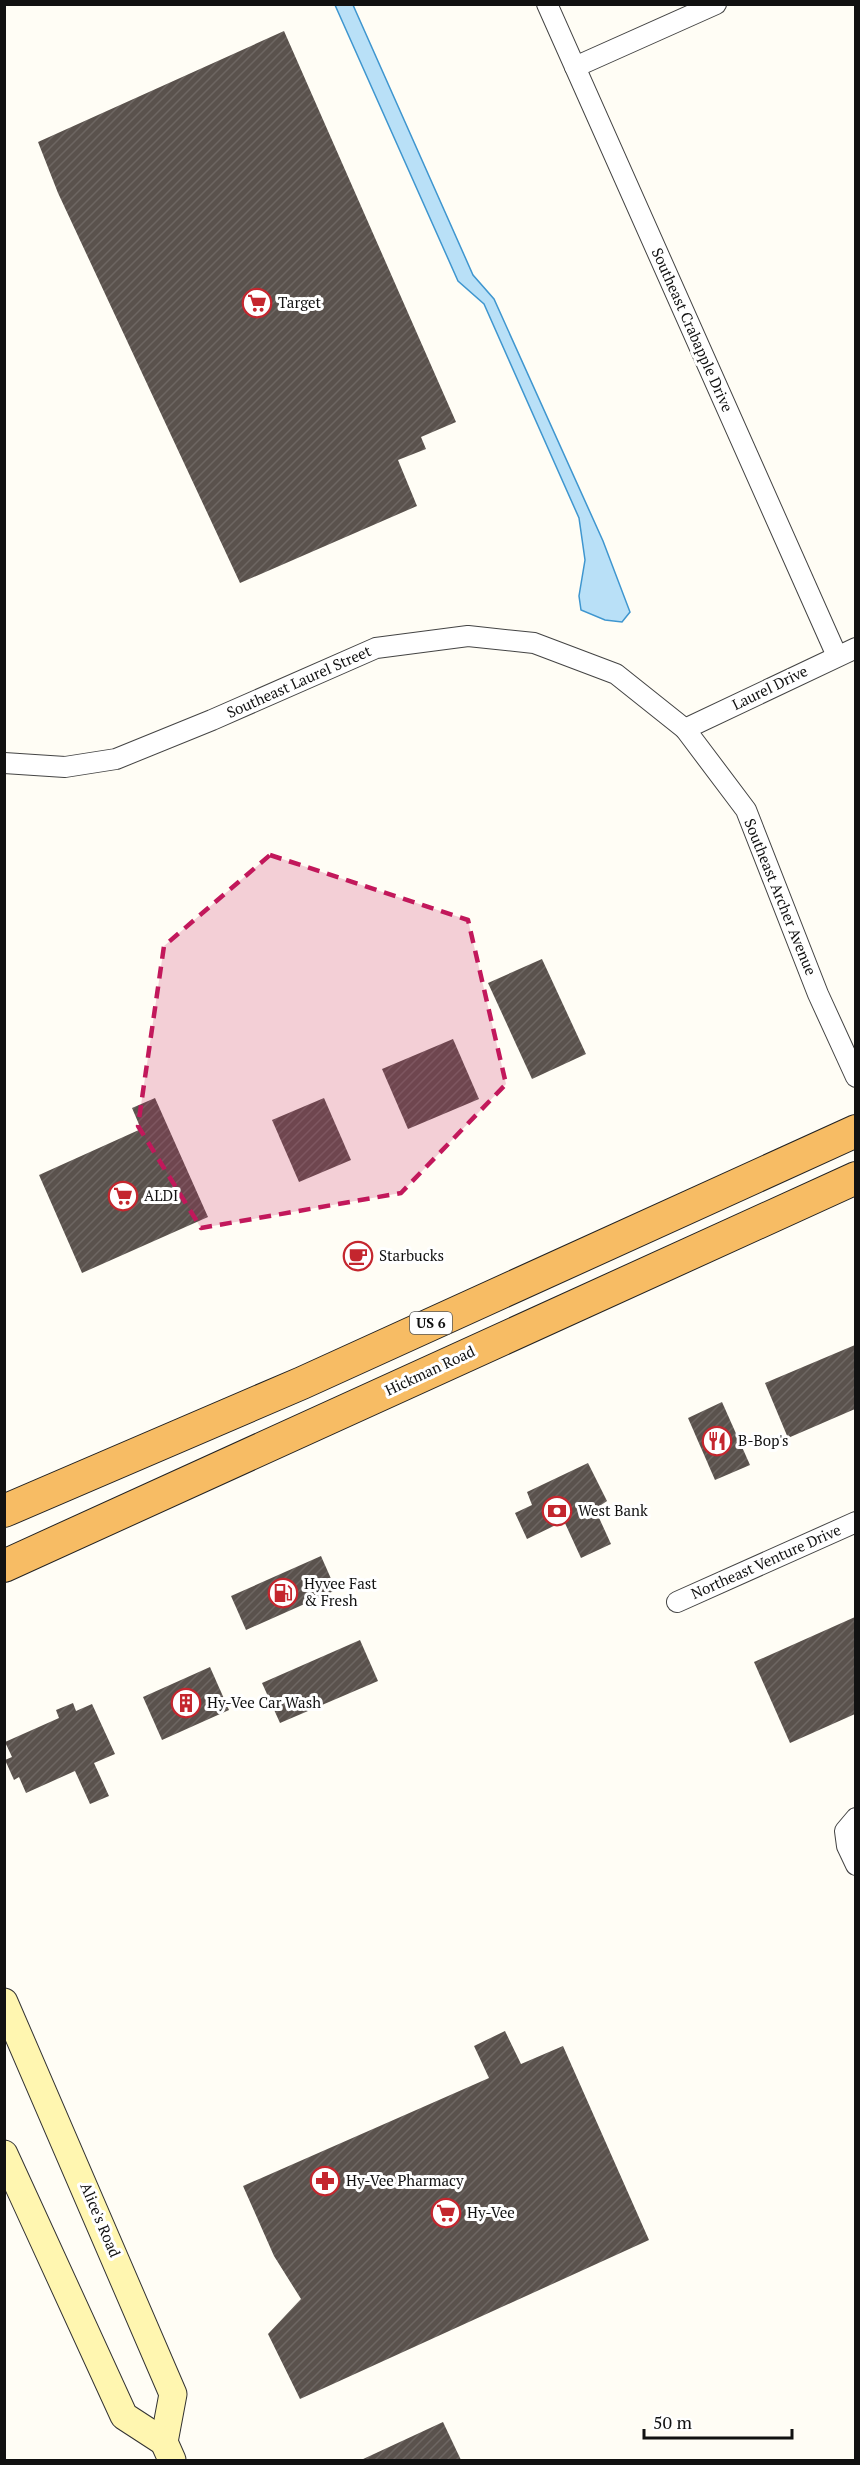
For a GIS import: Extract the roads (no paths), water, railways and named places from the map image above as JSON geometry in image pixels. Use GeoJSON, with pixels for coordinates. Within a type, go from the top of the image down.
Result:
{"type":"FeatureCollection","features":[{"type":"Feature","properties":{"kind":"highway","name":"US 6"},"geometry":{"type":"LineString","coordinates":[[4,1511],[312,1378],[855,1131]]}},
{"type":"Feature","properties":{"kind":"highway","name":"Hickman Road"},"geometry":{"type":"LineString","coordinates":[[4,1566],[855,1178]]}},
{"type":"Feature","properties":{"kind":"main road","name":"Alice's Road"},"geometry":{"type":"LineString","coordinates":[[4,2002],[173,2394],[168,2451]]}},
{"type":"Feature","properties":{"kind":"main road","name":"Alice's Road"},"geometry":{"type":"LineString","coordinates":[[4,2154],[124,2416],[168,2451]]}},
{"type":"Feature","properties":{"kind":"street","name":"Southeast Crabapple Drive"},"geometry":{"type":"LineString","coordinates":[[547,4],[837,656]]}},
{"type":"Feature","properties":{"kind":"street"},"geometry":{"type":"LineString","coordinates":[[575,67],[716,4]]}},
{"type":"Feature","properties":{"kind":"street","name":"Southeast Laurel Street"},"geometry":{"type":"LineString","coordinates":[[4,763],[65,767],[116,759],[213,720],[376,648],[468,636],[534,643],[616,674],[685,729]]}},
{"type":"Feature","properties":{"kind":"street","name":"Laurel Drive"},"geometry":{"type":"LineString","coordinates":[[685,729],[855,648]]}},
{"type":"Feature","properties":{"kind":"street","name":"Southeast Archer Avenue"},"geometry":{"type":"LineString","coordinates":[[685,729],[746,810],[818,994],[855,1077]]}},
{"type":"Feature","properties":{"kind":"street","name":"Northeast Venture Drive"},"geometry":{"type":"LineString","coordinates":[[676,1602],[855,1522]]}},
{"type":"Feature","properties":{"kind":"street"},"geometry":{"type":"LineString","coordinates":[[855,1818],[845,1831],[847,1846],[855,1865]]}},
{"type":"Feature","properties":{"kind":"water"},"geometry":{"type":"Polygon","coordinates":[[[335,5],[353,5],[473,275],[494,299],[603,541],[630,612],[622,622],[605,620],[581,610],[579,596],[585,560],[579,518],[484,304],[458,281],[335,5]]]}},
{"type":"Feature","properties":{"kind":"place","name":"Target"},"geometry":{"type":"Point","coordinates":[257,303]}},
{"type":"Feature","properties":{"kind":"place","name":"ALDI"},"geometry":{"type":"Point","coordinates":[123,1196]}},
{"type":"Feature","properties":{"kind":"place","name":"Starbucks"},"geometry":{"type":"Point","coordinates":[358,1256]}},
{"type":"Feature","properties":{"kind":"place","name":"B-Bop's"},"geometry":{"type":"Point","coordinates":[717,1441]}},
{"type":"Feature","properties":{"kind":"place","name":"West Bank"},"geometry":{"type":"Point","coordinates":[557,1511]}},
{"type":"Feature","properties":{"kind":"place","name":"Hyvee Fast & Fresh"},"geometry":{"type":"Point","coordinates":[283,1593]}},
{"type":"Feature","properties":{"kind":"place","name":"Hy-Vee Car Wash"},"geometry":{"type":"Point","coordinates":[186,1703]}},
{"type":"Feature","properties":{"kind":"place","name":"Hy-Vee Pharmacy"},"geometry":{"type":"Point","coordinates":[325,2181]}},
{"type":"Feature","properties":{"kind":"place","name":"Hy-Vee"},"geometry":{"type":"Point","coordinates":[446,2213]}}]}
